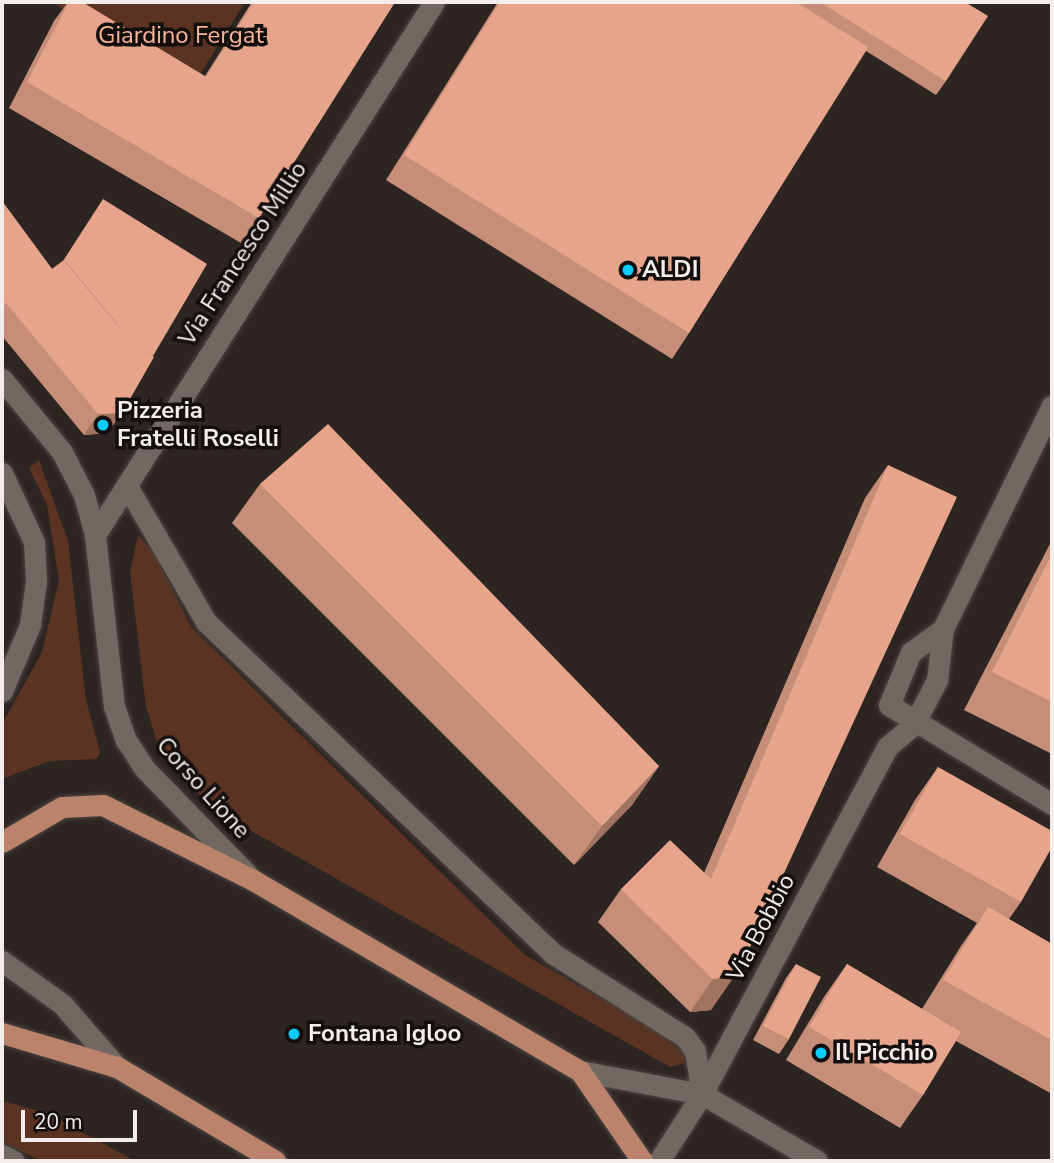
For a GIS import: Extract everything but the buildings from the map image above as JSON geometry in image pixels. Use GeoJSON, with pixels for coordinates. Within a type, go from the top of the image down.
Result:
{"type":"FeatureCollection","features":[{"type":"Feature","properties":{"kind":"main road"},"geometry":{"type":"LineString","coordinates":[[2,842],[62,807],[103,805],[253,880]]}},
{"type":"Feature","properties":{"kind":"main road","name":"Corso Lione"},"geometry":{"type":"LineString","coordinates":[[253,880],[580,1071],[642,1161]]}},
{"type":"Feature","properties":{"kind":"main road"},"geometry":{"type":"LineString","coordinates":[[2,1033],[117,1067],[275,1161]]}},
{"type":"Feature","properties":{"kind":"street","name":"Via Francesco Millio"},"geometry":{"type":"LineString","coordinates":[[95,535],[434,2]]}},
{"type":"Feature","properties":{"kind":"street","name":"Corso Lione"},"geometry":{"type":"LineString","coordinates":[[2,379],[62,452],[95,535],[112,695],[126,740],[194,824],[253,880]]}},
{"type":"Feature","properties":{"kind":"street","name":"Via Bobbio"},"geometry":{"type":"LineString","coordinates":[[659,1161],[702,1094],[887,747],[914,724],[937,680],[943,629],[1052,406]]}},
{"type":"Feature","properties":{"kind":"street"},"geometry":{"type":"LineString","coordinates":[[2,473],[34,542],[36,581],[30,625],[2,691]]}},
{"type":"Feature","properties":{"kind":"street"},"geometry":{"type":"LineString","coordinates":[[127,486],[206,621],[552,953],[685,1037],[695,1051],[702,1094]]}},
{"type":"Feature","properties":{"kind":"street","name":"Via Bobbio"},"geometry":{"type":"LineString","coordinates":[[914,724],[889,705],[890,692],[911,652],[943,629]]}},
{"type":"Feature","properties":{"kind":"street"},"geometry":{"type":"LineString","coordinates":[[914,724],[1052,804]]}},
{"type":"Feature","properties":{"kind":"street"},"geometry":{"type":"LineString","coordinates":[[2,961],[61,1004],[117,1067]]}},
{"type":"Feature","properties":{"kind":"street","name":"Corso Lione"},"geometry":{"type":"LineString","coordinates":[[580,1071],[702,1094],[817,1161]]}},
{"type":"Feature","properties":{"kind":"street"},"geometry":{"type":"LineString","coordinates":[[2,1155],[15,1161]]}},
{"type":"Feature","properties":{"kind":"green space","name":"Giardino Fergat"},"geometry":{"type":"Polygon","coordinates":[[[51,2],[245,2],[194,84],[51,2]]]}},
{"type":"Feature","properties":{"kind":"green space"},"geometry":{"type":"Polygon","coordinates":[[[39,460],[68,541],[86,700],[100,752],[97,759],[50,761],[2,779],[2,724],[42,652],[59,580],[47,505],[29,468],[39,460]]]}},
{"type":"Feature","properties":{"kind":"green space"},"geometry":{"type":"Polygon","coordinates":[[[138,535],[154,552],[191,627],[525,955],[658,1031],[687,1056],[685,1063],[670,1067],[234,821],[195,791],[159,748],[146,707],[130,572],[138,535]]]}},
{"type":"Feature","properties":{"kind":"green space"},"geometry":{"type":"Polygon","coordinates":[[[2,1101],[47,1113],[135,1161],[41,1161],[2,1142],[2,1101]]]}},
{"type":"Feature","properties":{"kind":"place","name":"ALDI"},"geometry":{"type":"Point","coordinates":[628,270]}},
{"type":"Feature","properties":{"kind":"place","name":"Pizzeria Fratelli Roselli"},"geometry":{"type":"Point","coordinates":[103,425]}},
{"type":"Feature","properties":{"kind":"place","name":"Fontana Igloo"},"geometry":{"type":"Point","coordinates":[294,1034]}},
{"type":"Feature","properties":{"kind":"place","name":"Il Picchio"},"geometry":{"type":"Point","coordinates":[821,1053]}}]}
